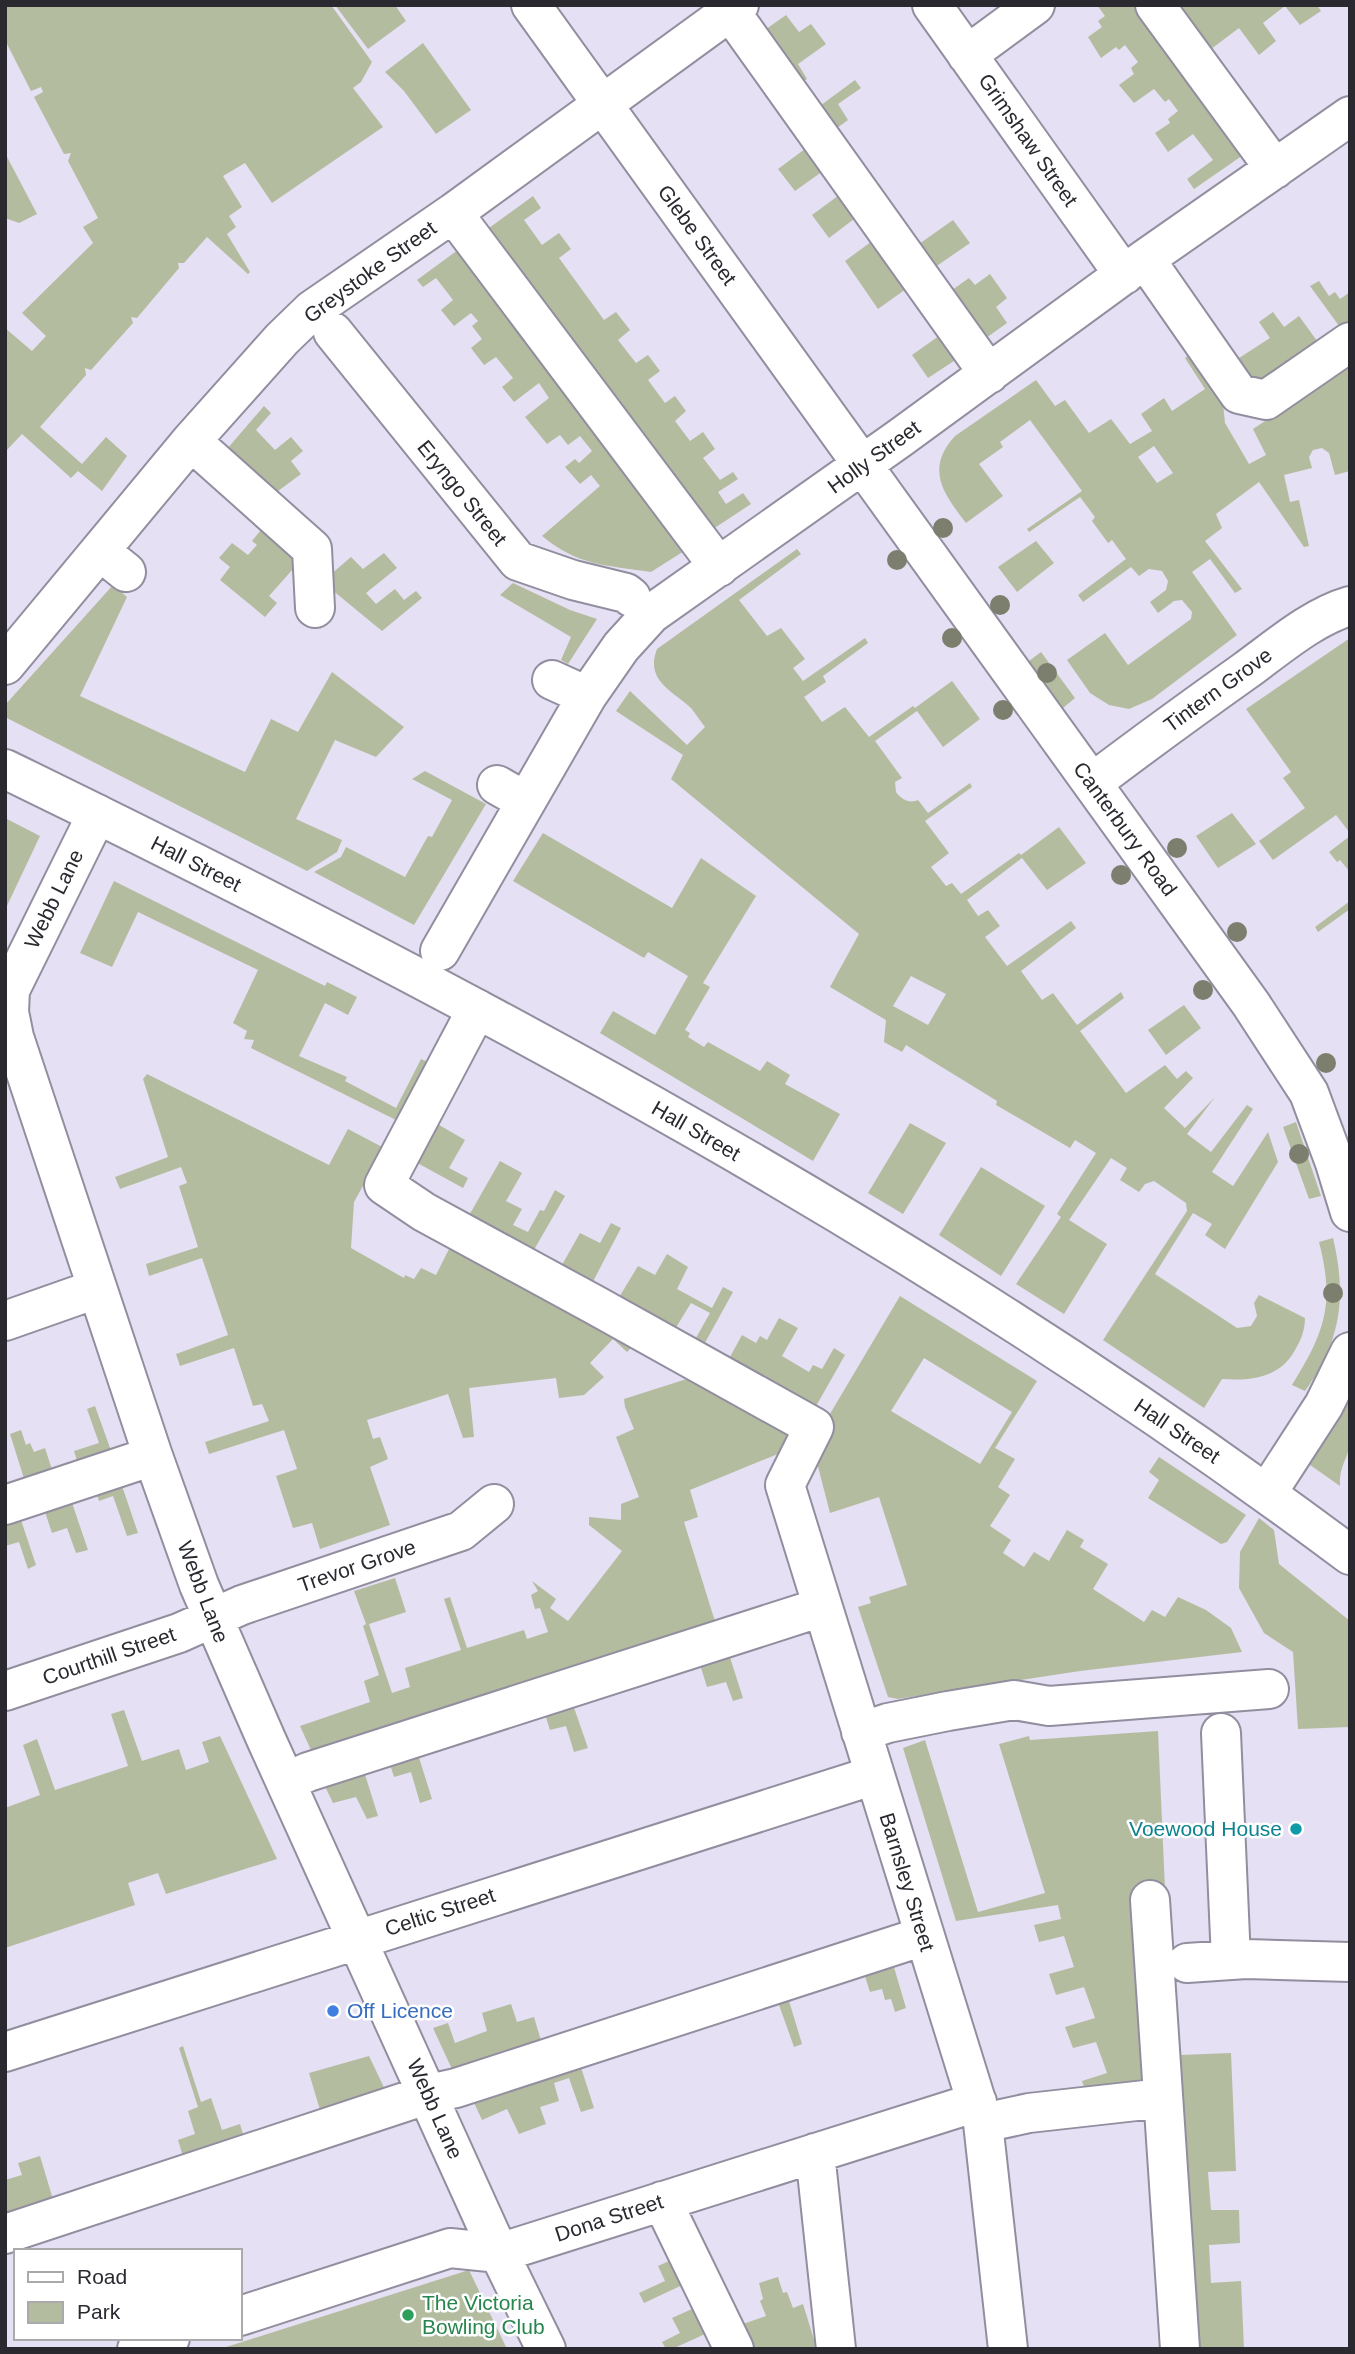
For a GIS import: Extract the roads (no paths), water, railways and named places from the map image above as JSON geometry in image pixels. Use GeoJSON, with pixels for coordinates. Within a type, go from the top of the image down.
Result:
{"type":"FeatureCollection","features":[{"type":"Feature","properties":{"kind":"street","name":"Glebe Street"},"geometry":{"type":"LineString","coordinates":[[531,5],[862,466]]}},
{"type":"Feature","properties":{"kind":"street","name":"Grimshaw Street"},"geometry":{"type":"LineString","coordinates":[[932,5],[967,55],[1134,267],[1239,394],[1266,400],[1350,342]]}},
{"type":"Feature","properties":{"kind":"street"},"geometry":{"type":"LineString","coordinates":[[967,55],[1035,5]]}},
{"type":"Feature","properties":{"kind":"street"},"geometry":{"type":"LineString","coordinates":[[1155,5],[1275,169]]}},
{"type":"Feature","properties":{"kind":"street","name":"Greystoke Street"},"geometry":{"type":"LineString","coordinates":[[5,665],[113,561],[191,441],[282,339],[313,310],[453,213],[735,8]]}},
{"type":"Feature","properties":{"kind":"street"},"geometry":{"type":"LineString","coordinates":[[735,8],[989,374]]}},
{"type":"Feature","properties":{"kind":"street","name":"Holly Street"},"geometry":{"type":"LineString","coordinates":[[440,951],[482,877],[511,793],[587,696],[621,647],[651,614],[862,466],[1134,267],[1350,116]]}},
{"type":"Feature","properties":{"kind":"street"},"geometry":{"type":"LineString","coordinates":[[453,213],[719,567]]}},
{"type":"Feature","properties":{"kind":"street","name":"Eryngo Street"},"geometry":{"type":"LineString","coordinates":[[332,332],[517,561],[631,597]]}},
{"type":"Feature","properties":{"kind":"street"},"geometry":{"type":"LineString","coordinates":[[191,441],[312,549],[315,608]]}},
{"type":"Feature","properties":{"kind":"street","name":"Canterbury Road"},"geometry":{"type":"LineString","coordinates":[[862,466],[1223,964],[1310,1093],[1350,1212]]}},
{"type":"Feature","properties":{"kind":"street","name":"Tintern Grove"},"geometry":{"type":"LineString","coordinates":[[1092,783],[1316,621],[1339,608],[1350,606]]}},
{"type":"Feature","properties":{"kind":"street"},"geometry":{"type":"LineString","coordinates":[[552,680],[587,696]]}},
{"type":"Feature","properties":{"kind":"street","name":"Hall Street"},"geometry":{"type":"LineString","coordinates":[[5,769],[477,1009],[705,1135],[893,1247],[1070,1359],[1267,1493],[1350,1555]]}},
{"type":"Feature","properties":{"kind":"street","name":"Webb Lane"},"geometry":{"type":"LineString","coordinates":[[97,814],[10,990],[10,1038],[153,1456],[212,1617],[499,2252],[546,2349]]}},
{"type":"Feature","properties":{"kind":"street","name":"Barnsley Street"},"geometry":{"type":"LineString","coordinates":[[477,1009],[384,1185],[424,1212],[814,1427],[785,1485],[980,2112],[1008,2349]]}},
{"type":"Feature","properties":{"kind":"street"},"geometry":{"type":"LineString","coordinates":[[5,1321],[96,1289]]}},
{"type":"Feature","properties":{"kind":"street"},"geometry":{"type":"LineString","coordinates":[[1267,1493],[1324,1405],[1350,1352]]}},
{"type":"Feature","properties":{"kind":"street"},"geometry":{"type":"LineString","coordinates":[[5,1505],[153,1456]]}},
{"type":"Feature","properties":{"kind":"street","name":"Trevor Grove"},"geometry":{"type":"LineString","coordinates":[[212,1617],[461,1531],[494,1504]]}},
{"type":"Feature","properties":{"kind":"street"},"geometry":{"type":"LineString","coordinates":[[286,1782],[308,1772],[822,1607]]}},
{"type":"Feature","properties":{"kind":"street","name":"Courthill Street"},"geometry":{"type":"LineString","coordinates":[[5,1691],[178,1633],[212,1617]]}},
{"type":"Feature","properties":{"kind":"street"},"geometry":{"type":"LineString","coordinates":[[861,1732],[888,1723],[1014,1700],[1049,1706],[1269,1689]]}},
{"type":"Feature","properties":{"kind":"street"},"geometry":{"type":"LineString","coordinates":[[1221,1733],[1231,1960]]}},
{"type":"Feature","properties":{"kind":"street","name":"Celtic Street"},"geometry":{"type":"LineString","coordinates":[[5,2052],[875,1775]]}},
{"type":"Feature","properties":{"kind":"street"},"geometry":{"type":"LineString","coordinates":[[1150,1900],[1180,2349]]}},
{"type":"Feature","properties":{"kind":"street"},"geometry":{"type":"LineString","coordinates":[[5,2234],[429,2094],[469,2084],[924,1936]]}},
{"type":"Feature","properties":{"kind":"street"},"geometry":{"type":"LineString","coordinates":[[1187,1963],[1231,1960],[1350,1962]]}},
{"type":"Feature","properties":{"kind":"street","name":"Dona Street"},"geometry":{"type":"LineString","coordinates":[[242,2315],[450,2248],[499,2252],[815,2153],[980,2112],[1029,2113],[1163,2098]]}},
{"type":"Feature","properties":{"kind":"street"},"geometry":{"type":"LineString","coordinates":[[815,2153],[836,2349]]}},
{"type":"Feature","properties":{"kind":"street"},"geometry":{"type":"LineString","coordinates":[[662,2201],[734,2349]]}},
{"type":"Feature","properties":{"kind":"street"},"geometry":{"type":"LineString","coordinates":[[137,2349],[164,2340]]}},
{"type":"Feature","properties":{"kind":"place","name":"Voewood House"},"geometry":{"type":"Point","coordinates":[1296,1829]}},
{"type":"Feature","properties":{"kind":"place","name":"Off Licence"},"geometry":{"type":"Point","coordinates":[333,2011]}},
{"type":"Feature","properties":{"kind":"place","name":"The Victoria Bowling Club"},"geometry":{"type":"Point","coordinates":[408,2315]}}]}
